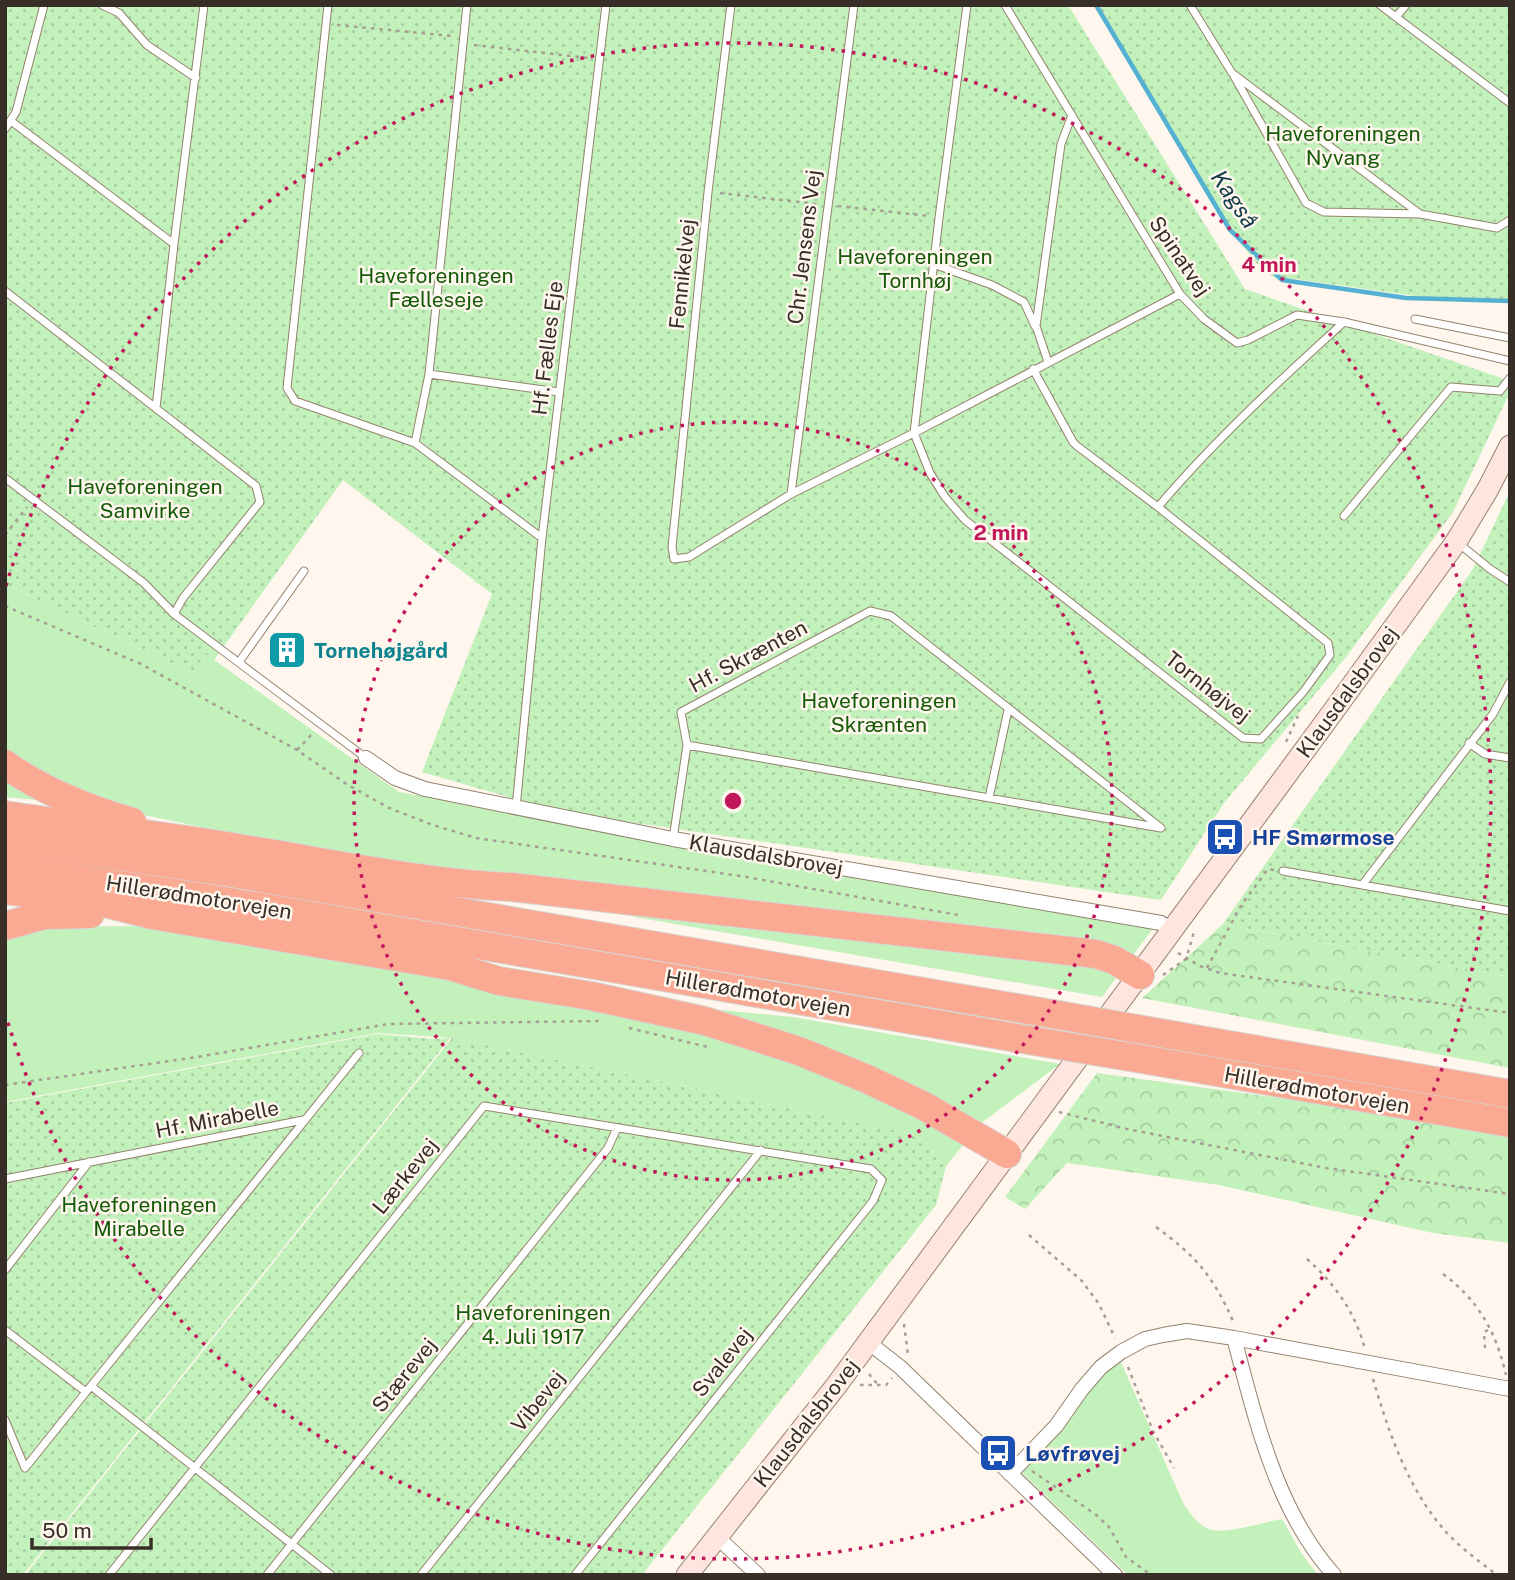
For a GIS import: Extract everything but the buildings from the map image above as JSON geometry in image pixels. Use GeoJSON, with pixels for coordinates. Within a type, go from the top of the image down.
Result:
{"type":"FeatureCollection","features":[{"type":"Feature","properties":{"kind":"highway"},"geometry":{"type":"LineString","coordinates":[[5,764],[25,778],[77,802],[195,841]]}},
{"type":"Feature","properties":{"kind":"highway"},"geometry":{"type":"LineString","coordinates":[[5,815],[195,841],[464,885],[511,887],[1096,954],[1114,960],[1140,975]]}},
{"type":"Feature","properties":{"kind":"highway","name":"Hillerødmotorvejen"},"geometry":{"type":"LineString","coordinates":[[5,839],[232,873],[1510,1094]]}},
{"type":"Feature","properties":{"kind":"highway","name":"Hillerødmotorvejen"},"geometry":{"type":"LineString","coordinates":[[5,867],[225,901],[1510,1123]]}},
{"type":"Feature","properties":{"kind":"highway"},"geometry":{"type":"LineString","coordinates":[[464,885],[507,899],[733,943],[791,970]]}},
{"type":"Feature","properties":{"kind":"highway"},"geometry":{"type":"LineString","coordinates":[[5,890],[100,902],[152,915],[450,966],[499,981],[591,996],[705,1021],[799,1051],[867,1079],[922,1105],[1007,1154]]}},
{"type":"Feature","properties":{"kind":"highway"},"geometry":{"type":"LineString","coordinates":[[5,926],[44,915],[152,915]]}},
{"type":"Feature","properties":{"kind":"highway"},"geometry":{"type":"LineString","coordinates":[[450,966],[503,968],[667,993],[729,988]]}},
{"type":"Feature","properties":{"kind":"street","name":"Klausdalsbrovej"},"geometry":{"type":"LineString","coordinates":[[687,1575],[836,1386],[1140,975],[1174,941],[1456,542],[1510,446]]}},
{"type":"Feature","properties":{"kind":"street","name":"Klausdalsbrovej"},"geometry":{"type":"LineString","coordinates":[[366,758],[395,778],[425,789],[673,839],[1161,923],[1174,941]]}},
{"type":"Feature","properties":{"kind":"street"},"geometry":{"type":"LineString","coordinates":[[1010,1474],[1056,1426],[1101,1367],[1145,1339],[1187,1331],[1509,1384]]}},
{"type":"Feature","properties":{"kind":"street"},"geometry":{"type":"LineString","coordinates":[[1234,1338],[1260,1434],[1283,1492],[1304,1535],[1334,1575]]}},
{"type":"Feature","properties":{"kind":"street"},"geometry":{"type":"LineString","coordinates":[[868,1342],[900,1367],[1115,1575]]}},
{"type":"Feature","properties":{"kind":"street"},"geometry":{"type":"LineString","coordinates":[[717,1537],[758,1575]]}},
{"type":"Feature","properties":{"kind":"lane"},"geometry":{"type":"LineString","coordinates":[[5,130],[16,112],[44,5]]}},
{"type":"Feature","properties":{"kind":"lane"},"geometry":{"type":"LineString","coordinates":[[102,5],[119,13],[147,44],[196,78]]}},
{"type":"Feature","properties":{"kind":"lane"},"geometry":{"type":"LineString","coordinates":[[156,408],[204,5]]}},
{"type":"Feature","properties":{"kind":"lane"},"geometry":{"type":"LineString","coordinates":[[328,5],[287,388],[295,401],[415,443],[542,538]]}},
{"type":"Feature","properties":{"kind":"lane"},"geometry":{"type":"LineString","coordinates":[[415,443],[429,374],[467,5]]}},
{"type":"Feature","properties":{"kind":"lane","name":"Hf. Fælles Eje"},"geometry":{"type":"LineString","coordinates":[[516,808],[542,538],[606,5]]}},
{"type":"Feature","properties":{"kind":"lane","name":"Fennikelvej"},"geometry":{"type":"LineString","coordinates":[[731,5],[708,191],[672,547],[674,558],[689,557],[792,494]]}},
{"type":"Feature","properties":{"kind":"lane","name":"Chr. Jensens Vej"},"geometry":{"type":"LineString","coordinates":[[792,494],[854,5]]}},
{"type":"Feature","properties":{"kind":"lane"},"geometry":{"type":"LineString","coordinates":[[914,433],[967,5]]}},
{"type":"Feature","properties":{"kind":"lane","name":"Spinatvej"},"geometry":{"type":"LineString","coordinates":[[1005,5],[1180,295],[1204,319],[1237,343],[1297,315],[1344,322],[1510,361]]}},
{"type":"Feature","properties":{"kind":"lane"},"geometry":{"type":"LineString","coordinates":[[1190,5],[1306,203],[1324,212],[1420,214],[1497,228],[1510,220]]}},
{"type":"Feature","properties":{"kind":"lane"},"geometry":{"type":"LineString","coordinates":[[1380,5],[1510,103]]}},
{"type":"Feature","properties":{"kind":"lane"},"geometry":{"type":"LineString","coordinates":[[1396,17],[1406,5]]}},
{"type":"Feature","properties":{"kind":"lane"},"geometry":{"type":"LineString","coordinates":[[1232,73],[1420,214]]}},
{"type":"Feature","properties":{"kind":"lane"},"geometry":{"type":"LineString","coordinates":[[1036,327],[1061,144],[1072,115]]}},
{"type":"Feature","properties":{"kind":"lane"},"geometry":{"type":"LineString","coordinates":[[11,121],[174,244]]}},
{"type":"Feature","properties":{"kind":"lane"},"geometry":{"type":"LineString","coordinates":[[933,264],[992,285],[1024,302],[1048,362]]}},
{"type":"Feature","properties":{"kind":"lane"},"geometry":{"type":"LineString","coordinates":[[5,291],[256,486],[260,502],[183,598],[174,614]]}},
{"type":"Feature","properties":{"kind":"lane"},"geometry":{"type":"LineString","coordinates":[[792,494],[1180,295]]}},
{"type":"Feature","properties":{"kind":"lane"},"geometry":{"type":"LineString","coordinates":[[1415,319],[1510,338]]}},
{"type":"Feature","properties":{"kind":"lane"},"geometry":{"type":"LineString","coordinates":[[1158,507],[1215,443],[1282,377],[1344,322]]}},
{"type":"Feature","properties":{"kind":"lane"},"geometry":{"type":"LineString","coordinates":[[1437,344],[1442,326]]}},
{"type":"Feature","properties":{"kind":"lane","name":"Tornhøjvej"},"geometry":{"type":"LineString","coordinates":[[914,433],[930,473],[945,497],[965,520],[1243,738],[1261,739],[1304,691],[1330,655],[1328,643],[1073,442],[1033,369]]}},
{"type":"Feature","properties":{"kind":"lane"},"geometry":{"type":"LineString","coordinates":[[429,374],[559,393]]}},
{"type":"Feature","properties":{"kind":"lane"},"geometry":{"type":"LineString","coordinates":[[1344,516],[1451,387],[1500,391],[1510,378]]}},
{"type":"Feature","properties":{"kind":"lane"},"geometry":{"type":"LineString","coordinates":[[5,478],[144,583],[174,614],[366,758]]}},
{"type":"Feature","properties":{"kind":"lane"},"geometry":{"type":"LineString","coordinates":[[1456,542],[1510,582]]}},
{"type":"Feature","properties":{"kind":"lane"},"geometry":{"type":"LineString","coordinates":[[239,662],[304,571]]}},
{"type":"Feature","properties":{"kind":"lane","name":"Hf. Skrænten"},"geometry":{"type":"LineString","coordinates":[[870,611],[891,617],[1161,828],[687,745],[681,712],[870,611]]}},
{"type":"Feature","properties":{"kind":"lane"},"geometry":{"type":"LineString","coordinates":[[1363,884],[1493,714],[1510,682]]}},
{"type":"Feature","properties":{"kind":"lane"},"geometry":{"type":"LineString","coordinates":[[989,798],[1008,710]]}},
{"type":"Feature","properties":{"kind":"lane"},"geometry":{"type":"LineString","coordinates":[[1469,743],[1485,754],[1510,758]]}},
{"type":"Feature","properties":{"kind":"lane"},"geometry":{"type":"LineString","coordinates":[[673,839],[687,745]]}},
{"type":"Feature","properties":{"kind":"lane"},"geometry":{"type":"LineString","coordinates":[[1283,871],[1510,911]]}},
{"type":"Feature","properties":{"kind":"lane"},"geometry":{"type":"LineString","coordinates":[[304,1120],[359,1053]]}},
{"type":"Feature","properties":{"kind":"lane","name":"Lærkevej"},"geometry":{"type":"LineString","coordinates":[[109,1575],[484,1106],[871,1169]]}},
{"type":"Feature","properties":{"kind":"lane","name":"Hf. Mirabelle"},"geometry":{"type":"LineString","coordinates":[[5,1180],[304,1120]]}},
{"type":"Feature","properties":{"kind":"lane","name":"Hf. Mirabelle"},"geometry":{"type":"LineString","coordinates":[[5,1420],[25,1468],[304,1120]]}},
{"type":"Feature","properties":{"kind":"lane","name":"Stærevej"},"geometry":{"type":"LineString","coordinates":[[267,1575],[608,1148],[617,1128]]}},
{"type":"Feature","properties":{"kind":"lane","name":"Vibevej"},"geometry":{"type":"LineString","coordinates":[[421,1575],[761,1150]]}},
{"type":"Feature","properties":{"kind":"lane"},"geometry":{"type":"LineString","coordinates":[[5,1270],[90,1162]]}},
{"type":"Feature","properties":{"kind":"lane","name":"Svalevej"},"geometry":{"type":"LineString","coordinates":[[575,1575],[873,1201],[883,1180],[871,1169]]}},
{"type":"Feature","properties":{"kind":"lane"},"geometry":{"type":"LineString","coordinates":[[5,1330],[143,1428],[331,1575]]}},
{"type":"Feature","properties":{"kind":"path"},"geometry":{"type":"LineString","coordinates":[[327,23],[600,59]]}},
{"type":"Feature","properties":{"kind":"path"},"geometry":{"type":"LineString","coordinates":[[5,535],[33,499]]}},
{"type":"Feature","properties":{"kind":"path"},"geometry":{"type":"LineString","coordinates":[[1282,751],[1307,696],[1304,691]]}},
{"type":"Feature","properties":{"kind":"path"},"geometry":{"type":"LineString","coordinates":[[297,750],[321,724]]}},
{"type":"Feature","properties":{"kind":"path"},"geometry":{"type":"LineString","coordinates":[[1207,968],[1242,904],[1268,869],[1283,871]]}},
{"type":"Feature","properties":{"kind":"path"},"geometry":{"type":"LineString","coordinates":[[1174,941],[1186,959],[1207,968],[1251,978],[1510,1013]]}},
{"type":"Feature","properties":{"kind":"path"},"geometry":{"type":"LineString","coordinates":[[5,1085],[197,1057],[388,1024],[598,1021]]}},
{"type":"Feature","properties":{"kind":"path"},"geometry":{"type":"LineString","coordinates":[[626,1028],[707,1046]]}},
{"type":"Feature","properties":{"kind":"path"},"geometry":{"type":"LineString","coordinates":[[1061,1112],[1127,1129],[1326,1168],[1510,1194]]}},
{"type":"Feature","properties":{"kind":"path"},"geometry":{"type":"LineString","coordinates":[[1157,1227],[1200,1264],[1226,1305],[1236,1329],[1234,1338]]}},
{"type":"Feature","properties":{"kind":"path"},"geometry":{"type":"LineString","coordinates":[[1029,1235],[1082,1280],[1094,1296],[1121,1352],[1153,1431],[1174,1468]]}},
{"type":"Feature","properties":{"kind":"path"},"geometry":{"type":"LineString","coordinates":[[1307,1259],[1331,1281],[1356,1322],[1382,1408],[1415,1489],[1446,1532],[1497,1575]]}},
{"type":"Feature","properties":{"kind":"path"},"geometry":{"type":"LineString","coordinates":[[1443,1274],[1477,1305],[1490,1329],[1509,1384]]}},
{"type":"Feature","properties":{"kind":"path"},"geometry":{"type":"LineString","coordinates":[[836,1386],[886,1385],[900,1367],[909,1353],[900,1297]]}},
{"type":"Feature","properties":{"kind":"path"},"geometry":{"type":"LineString","coordinates":[[1485,1348],[1484,1332],[1490,1329]]}},
{"type":"Feature","properties":{"kind":"path"},"geometry":{"type":"LineString","coordinates":[[1021,1463],[1095,1514],[1109,1527],[1126,1557],[1152,1575]]}},
{"type":"Feature","properties":{"kind":"green space"},"geometry":{"type":"Polygon","coordinates":[[[5,5],[1068,5],[1245,289],[1510,381],[1510,392],[1453,512],[1346,657],[1224,803],[1161,900],[560,812],[422,772],[492,594],[343,480],[214,660],[206,654],[192,673],[5,584],[5,5]]]}},
{"type":"Feature","properties":{"kind":"green space","name":"Haveforeningen Nyvang"},"geometry":{"type":"Polygon","coordinates":[[[1095,5],[1510,5],[1510,302],[1422,297],[1295,279],[1281,281],[1263,271],[1234,235],[1095,5]]]}},
{"type":"Feature","properties":{"kind":"green space"},"geometry":{"type":"Polygon","coordinates":[[[1510,491],[1510,977],[1223,924],[1473,569],[1510,491]]]}},
{"type":"Feature","properties":{"kind":"green space"},"geometry":{"type":"Polygon","coordinates":[[[5,584],[192,673],[206,654],[399,792],[1154,927],[1102,997],[634,917],[609,890],[481,877],[245,836],[139,814],[87,797],[5,754],[5,584]]]}},
{"type":"Feature","properties":{"kind":"green space"},"geometry":{"type":"Polygon","coordinates":[[[5,773],[46,801],[5,797],[5,773]]]}},
{"type":"Feature","properties":{"kind":"green space"},"geometry":{"type":"Polygon","coordinates":[[[1223,924],[1510,977],[1510,1068],[1142,998],[1223,924]]]}},
{"type":"Feature","properties":{"kind":"green space"},"geometry":{"type":"Polygon","coordinates":[[[134,926],[498,988],[793,1017],[1060,1064],[980,1124],[946,1166],[912,1134],[452,1038],[378,1033],[5,1102],[5,938],[47,927],[134,926]]]}},
{"type":"Feature","properties":{"kind":"green space","name":"Haveforeningen Mirabelle"},"geometry":{"type":"Polygon","coordinates":[[[378,1034],[450,1038],[23,1575],[5,1575],[5,1103],[378,1034]]]}},
{"type":"Feature","properties":{"kind":"green space","name":"Haveforeningen 4. Juli 1917"},"geometry":{"type":"Polygon","coordinates":[[[452,1038],[912,1134],[946,1166],[936,1205],[642,1575],[25,1575],[452,1038]]]}},
{"type":"Feature","properties":{"kind":"green space"},"geometry":{"type":"Polygon","coordinates":[[[1097,1073],[1396,1114],[1510,1134],[1510,1243],[1433,1233],[1219,1185],[1067,1163],[1025,1209],[1005,1197],[1097,1073]]]}},
{"type":"Feature","properties":{"kind":"green space"},"geometry":{"type":"Polygon","coordinates":[[[1120,1360],[1184,1505],[1195,1519],[1205,1527],[1216,1530],[1282,1519],[1302,1554],[1318,1575],[1128,1575],[1022,1473],[1065,1424],[1105,1370],[1120,1360]]]}},
{"type":"Feature","properties":{"kind":"waterway","name":"Kagså"},"geometry":{"type":"LineString","coordinates":[[1096,5],[1230,230],[1282,280],[1406,298],[1510,301]]}},
{"type":"Feature","properties":{"kind":"place","name":"Tornehøjgård"},"geometry":{"type":"Point","coordinates":[287,650]}},
{"type":"Feature","properties":{"kind":"place","name":"HF Smørmose"},"geometry":{"type":"Point","coordinates":[1225,837]}},
{"type":"Feature","properties":{"kind":"place","name":"Løvfrøvej"},"geometry":{"type":"Point","coordinates":[998,1453]}},
{"type":"Feature","properties":{"kind":"park label","name":"Haveforeningen Tornhøj"},"geometry":{"type":"Point","coordinates":[915,268]}},
{"type":"Feature","properties":{"kind":"park label","name":"Haveforeningen Fælleseje"},"geometry":{"type":"Point","coordinates":[436,287]}},
{"type":"Feature","properties":{"kind":"park label","name":"Haveforeningen Samvirke"},"geometry":{"type":"Point","coordinates":[145,498]}},
{"type":"Feature","properties":{"kind":"park label","name":"Haveforeningen Skrænten"},"geometry":{"type":"Point","coordinates":[879,712]}}]}
